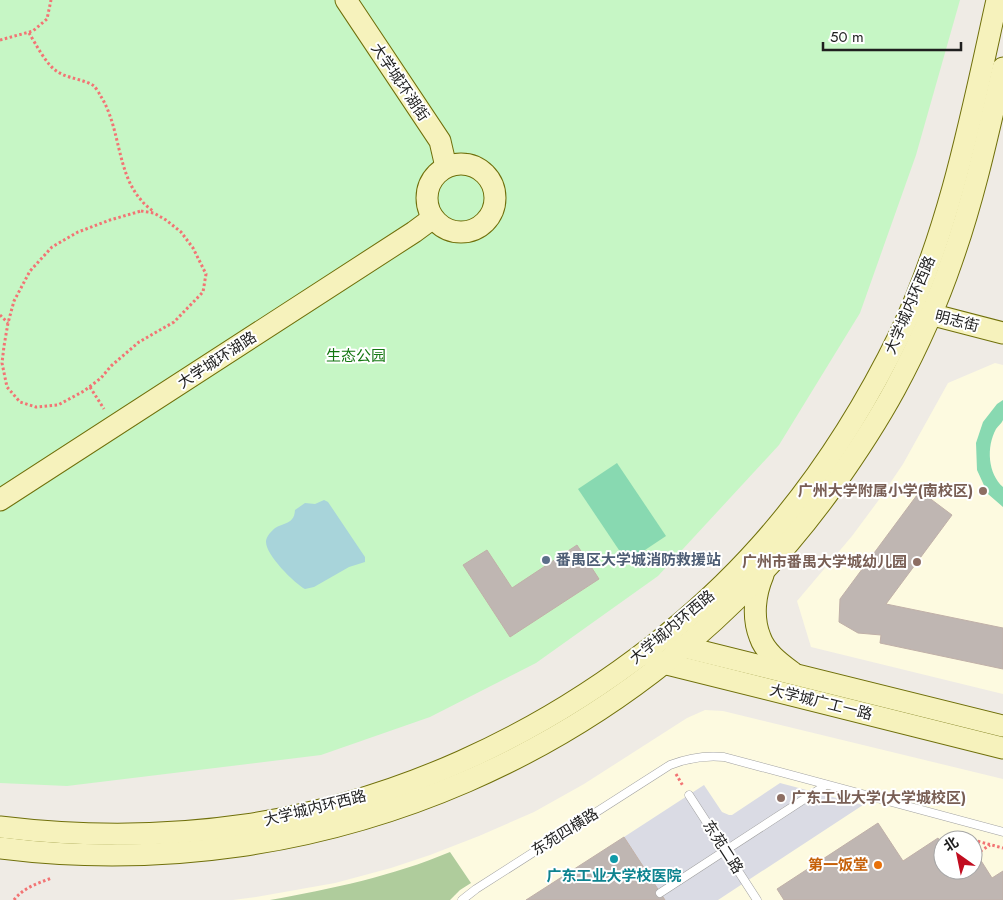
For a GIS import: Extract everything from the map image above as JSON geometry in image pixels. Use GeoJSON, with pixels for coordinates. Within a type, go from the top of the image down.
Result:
{"type":"FeatureCollection","features":[{"type":"Feature","properties":{"kind":"main road","name":"大学城环湖街"},"geometry":{"type":"LineString","coordinates":[[346,0],[440,141],[446,167]]}},
{"type":"Feature","properties":{"kind":"main road","name":"大学城内环西路"},"geometry":{"type":"LineString","coordinates":[[0,827],[40,832],[131,835],[248,824],[308,813],[352,801],[415,780],[470,758],[548,718],[606,681],[703,604],[761,545],[833,452],[871,389],[902,330],[923,281],[951,193],[998,0]]}},
{"type":"Feature","properties":{"kind":"main road","name":"大学城内环西路"},"geometry":{"type":"LineString","coordinates":[[0,848],[37,853],[103,856],[190,852],[252,845],[312,833],[358,821],[395,810],[453,788],[512,760],[582,722],[618,698],[664,663],[717,619],[776,559],[819,505],[862,445],[894,391],[920,339],[953,257],[988,134],[1003,68]]}},
{"type":"Feature","properties":{"kind":"main road"},"geometry":{"type":"LineString","coordinates":[[468,164],[478,168],[487,175],[493,184],[496,195],[495,206],[490,217],[483,225],[467,232],[451,231],[441,226],[433,218],[426,196],[429,184],[436,174],[446,167],[468,164]]}},
{"type":"Feature","properties":{"kind":"main road","name":"大学城环湖路"},"geometry":{"type":"LineString","coordinates":[[0,500],[433,218]]}},
{"type":"Feature","properties":{"kind":"main road","name":"明志街"},"geometry":{"type":"LineString","coordinates":[[910,310],[1003,333]]}},
{"type":"Feature","properties":{"kind":"main road"},"geometry":{"type":"LineString","coordinates":[[765,571],[758,588],[755,604],[760,638],[778,661],[796,675]]}},
{"type":"Feature","properties":{"kind":"main road","name":"大学城广工一路"},"geometry":{"type":"LineString","coordinates":[[659,640],[1003,726]]}},
{"type":"Feature","properties":{"kind":"main road","name":"大学城广工一路"},"geometry":{"type":"LineString","coordinates":[[638,657],[1003,748]]}},
{"type":"Feature","properties":{"kind":"lane","name":"东苑四横路"},"geometry":{"type":"LineString","coordinates":[[462,900],[476,889],[670,766],[683,760],[699,757],[724,757],[1003,832]]}},
{"type":"Feature","properties":{"kind":"lane"},"geometry":{"type":"LineString","coordinates":[[660,893],[826,785]]}},
{"type":"Feature","properties":{"kind":"lane","name":"东苑二路"},"geometry":{"type":"LineString","coordinates":[[689,794],[757,900]]}},
{"type":"Feature","properties":{"kind":"path"},"geometry":{"type":"LineString","coordinates":[[0,40],[33,31],[47,19],[51,0]]}},
{"type":"Feature","properties":{"kind":"path"},"geometry":{"type":"LineString","coordinates":[[29,32],[48,62],[57,72],[94,86],[108,109],[113,122],[126,173],[132,188],[141,201],[154,213],[181,232],[193,248],[206,274],[203,292],[174,322],[139,342],[84,392],[58,404],[36,407],[20,402],[8,387],[2,363],[8,324],[14,302],[30,271],[52,247],[78,232],[140,211],[154,213]]}},
{"type":"Feature","properties":{"kind":"path"},"geometry":{"type":"LineString","coordinates":[[0,315],[8,324]]}},
{"type":"Feature","properties":{"kind":"path"},"geometry":{"type":"LineString","coordinates":[[90,387],[114,426]]}},
{"type":"Feature","properties":{"kind":"path"},"geometry":{"type":"LineString","coordinates":[[670,766],[689,794]]}},
{"type":"Feature","properties":{"kind":"path"},"geometry":{"type":"LineString","coordinates":[[983,843],[1003,848]]}},
{"type":"Feature","properties":{"kind":"path"},"geometry":{"type":"LineString","coordinates":[[983,850],[990,845]]}},
{"type":"Feature","properties":{"kind":"path"},"geometry":{"type":"LineString","coordinates":[[14,900],[34,884],[52,878]]}},
{"type":"Feature","properties":{"kind":"shaded area","name":"广州市番禺大学城幼儿园"},"geometry":{"type":"Polygon","coordinates":[[[995,363],[1003,365],[1003,694],[811,647],[797,601],[852,536],[878,501],[903,464],[948,383],[995,363]]]}},
{"type":"Feature","properties":{"kind":"shaded area","name":"广东工业大学(大学城校区)"},"geometry":{"type":"Polygon","coordinates":[[[705,710],[723,711],[1003,779],[1003,900],[233,900],[335,883],[391,868],[479,836],[534,812],[584,784],[687,718],[705,710]]]}},
{"type":"Feature","properties":{"kind":"shaded area"},"geometry":{"type":"Polygon","coordinates":[[[780,783],[863,805],[718,900],[665,900],[624,837],[704,785],[722,812],[732,815],[780,783]]]}},
{"type":"Feature","properties":{"kind":"green space","name":"生态公园"},"geometry":{"type":"Polygon","coordinates":[[[0,0],[960,0],[916,155],[860,313],[779,445],[658,576],[536,663],[430,717],[321,755],[67,786],[0,783],[0,0]]]}},
{"type":"Feature","properties":{"kind":"green space"},"geometry":{"type":"Polygon","coordinates":[[[1003,400],[1003,420],[993,436],[990,460],[994,475],[1003,487],[1003,507],[988,494],[977,470],[976,443],[983,422],[997,404],[1003,400]]]}},
{"type":"Feature","properties":{"kind":"green space"},"geometry":{"type":"Polygon","coordinates":[[[617,463],[666,536],[627,562],[578,489],[617,463]]]}},
{"type":"Feature","properties":{"kind":"green space"},"geometry":{"type":"Polygon","coordinates":[[[450,852],[471,883],[450,900],[270,900],[362,881],[428,861],[450,852]]]}},
{"type":"Feature","properties":{"kind":"water"},"geometry":{"type":"Polygon","coordinates":[[[324,500],[328,502],[365,557],[365,562],[349,567],[314,587],[305,589],[275,561],[267,548],[266,541],[271,532],[278,526],[292,519],[295,510],[305,503],[315,504],[324,500]]]}},
{"type":"Feature","properties":{"kind":"building"},"geometry":{"type":"Polygon","coordinates":[[[920,491],[952,515],[886,604],[1003,628],[1003,669],[880,643],[881,635],[858,633],[839,622],[840,599],[920,491]]]}},
{"type":"Feature","properties":{"kind":"building"},"geometry":{"type":"Polygon","coordinates":[[[577,545],[599,579],[510,637],[463,565],[487,550],[512,588],[577,545]]]}},
{"type":"Feature","properties":{"kind":"building","name":"第一饭堂"},"geometry":{"type":"Polygon","coordinates":[[[878,823],[903,861],[933,841],[933,880],[983,880],[983,864],[992,878],[1003,871],[1003,900],[784,900],[777,889],[878,823]]]}},
{"type":"Feature","properties":{"kind":"building","name":"广东工业大学校医院"},"geometry":{"type":"Polygon","coordinates":[[[624,837],[665,900],[526,900],[624,837]]]}},
{"type":"Feature","properties":{"kind":"place","name":"广州大学附属小学(南校区)"},"geometry":{"type":"Point","coordinates":[983,491]}},
{"type":"Feature","properties":{"kind":"place","name":"番禺区大学城消防救援站"},"geometry":{"type":"Point","coordinates":[546,560]}},
{"type":"Feature","properties":{"kind":"place","name":"广州市番禺大学城幼儿园"},"geometry":{"type":"Point","coordinates":[917,562]}},
{"type":"Feature","properties":{"kind":"place","name":"广东工业大学(大学城校区)"},"geometry":{"type":"Point","coordinates":[781,798]}},
{"type":"Feature","properties":{"kind":"place","name":"广东工业大学校医院"},"geometry":{"type":"Point","coordinates":[614,859]}},
{"type":"Feature","properties":{"kind":"place","name":"第一饭堂"},"geometry":{"type":"Point","coordinates":[878,865]}}]}
